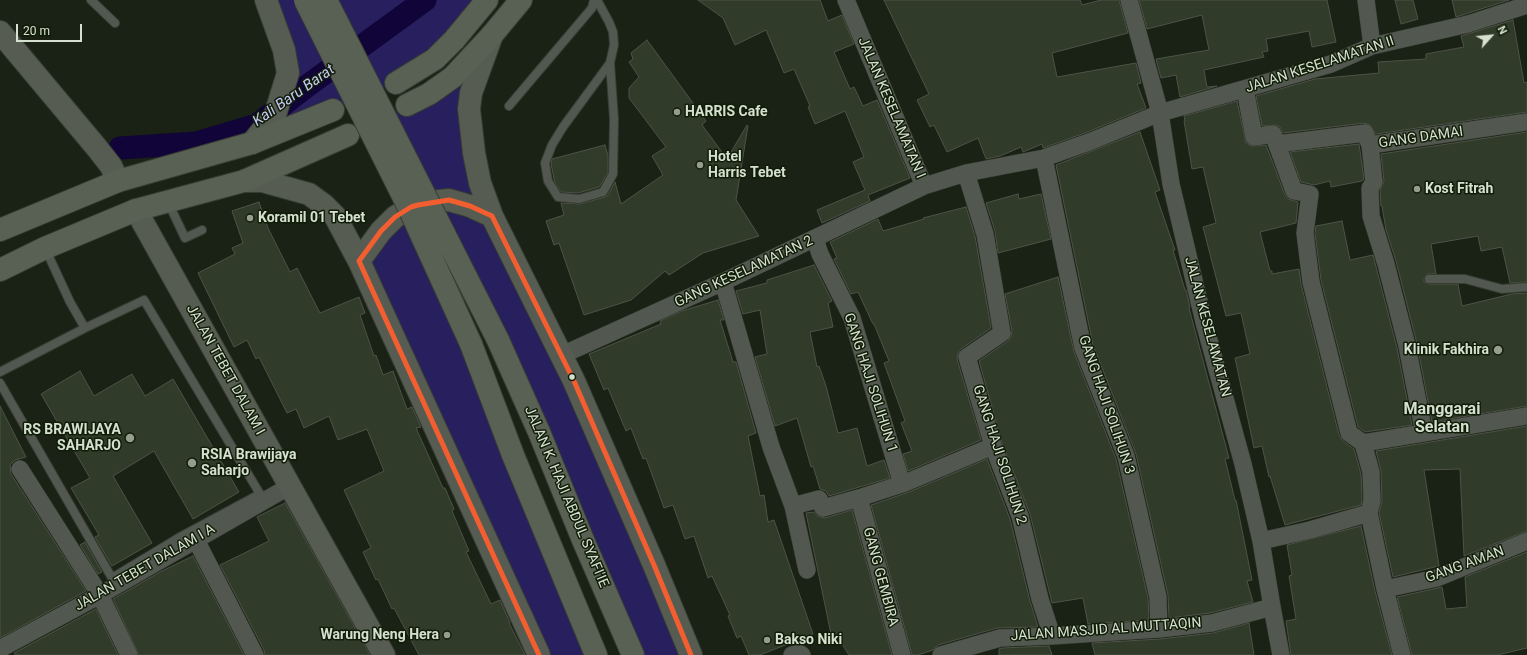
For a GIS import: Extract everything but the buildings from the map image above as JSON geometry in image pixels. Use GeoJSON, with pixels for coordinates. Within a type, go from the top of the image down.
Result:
{"type":"FeatureCollection","features":[{"type":"Feature","properties":{"kind":"main road"},"geometry":{"type":"LineString","coordinates":[[305,0],[409,208],[471,344],[513,455],[596,655]]}},
{"type":"Feature","properties":{"kind":"main road","name":"JALAN K. HAJI ABDUL SYAFI'IE"},"geometry":{"type":"LineString","coordinates":[[326,0],[498,340],[539,432],[583,540],[633,655]]}},
{"type":"Feature","properties":{"kind":"main road"},"geometry":{"type":"LineString","coordinates":[[396,83],[435,59],[454,40],[487,0]]}},
{"type":"Feature","properties":{"kind":"main road"},"geometry":{"type":"LineString","coordinates":[[407,105],[453,78],[522,0]]}},
{"type":"Feature","properties":{"kind":"main road"},"geometry":{"type":"LineString","coordinates":[[0,230],[118,181],[333,110]]}},
{"type":"Feature","properties":{"kind":"main road"},"geometry":{"type":"LineString","coordinates":[[0,270],[45,248],[136,210],[244,181],[348,135]]}},
{"type":"Feature","properties":{"kind":"street"},"geometry":{"type":"LineString","coordinates":[[259,135],[275,115],[288,73],[284,50],[266,0]]}},
{"type":"Feature","properties":{"kind":"street","name":"JALAN KESELAMATAN I"},"geometry":{"type":"LineString","coordinates":[[846,0],[924,186],[966,173],[1044,158],[1089,142],[1160,113]]}},
{"type":"Feature","properties":{"kind":"street","name":"JALAN KESELAMATAN"},"geometry":{"type":"LineString","coordinates":[[1129,0],[1160,113],[1172,192],[1204,322],[1243,464],[1261,541],[1281,655]]}},
{"type":"Feature","properties":{"kind":"street"},"geometry":{"type":"LineString","coordinates":[[1366,0],[1372,46]]}},
{"type":"Feature","properties":{"kind":"street","name":"JALAN KESELAMATAN II"},"geometry":{"type":"LineString","coordinates":[[1160,113],[1331,64],[1372,46],[1468,24],[1527,5]]}},
{"type":"Feature","properties":{"kind":"street"},"geometry":{"type":"LineString","coordinates":[[0,32],[97,148],[111,166],[118,181]]}},
{"type":"Feature","properties":{"kind":"street"},"geometry":{"type":"LineString","coordinates":[[492,35],[472,93],[469,109],[474,153],[480,183],[492,216],[562,355],[651,558],[691,655]]}},
{"type":"Feature","properties":{"kind":"street"},"geometry":{"type":"LineString","coordinates":[[1245,89],[1254,137],[1273,134],[1294,191],[1310,194],[1305,233],[1311,282],[1348,433],[1363,443],[1371,472],[1372,501],[1369,512],[1385,589],[1402,655]]}},
{"type":"Feature","properties":{"kind":"street","name":"GANG DAMAI"},"geometry":{"type":"LineString","coordinates":[[1277,144],[1365,133],[1370,145],[1527,122]]}},
{"type":"Feature","properties":{"kind":"street"},"geometry":{"type":"LineString","coordinates":[[1370,145],[1374,182],[1370,188],[1370,216],[1386,264],[1407,346],[1424,433]]}},
{"type":"Feature","properties":{"kind":"street","name":"GANG HAJI SOLIHUN 3"},"geometry":{"type":"LineString","coordinates":[[1044,158],[1083,348],[1126,456],[1158,597],[1159,629]]}},
{"type":"Feature","properties":{"kind":"street","name":"GANG HAJI SOLIHUN 2"},"geometry":{"type":"LineString","coordinates":[[966,173],[985,234],[1002,333],[968,357],[993,446],[1020,516],[1040,599],[1052,636]]}},
{"type":"Feature","properties":{"kind":"street"},"geometry":{"type":"LineString","coordinates":[[244,181],[262,181],[310,194],[335,216],[359,261],[539,655]]}},
{"type":"Feature","properties":{"kind":"street","name":"GANG KESELAMATAN 2"},"geometry":{"type":"LineString","coordinates":[[562,355],[723,282],[924,186]]}},
{"type":"Feature","properties":{"kind":"street"},"geometry":{"type":"LineString","coordinates":[[359,261],[381,231],[395,217],[411,207],[430,202],[449,200],[470,206],[492,216]]}},
{"type":"Feature","properties":{"kind":"street","name":"JALAN TEBET DALAM I"},"geometry":{"type":"LineString","coordinates":[[136,210],[384,655]]}},
{"type":"Feature","properties":{"kind":"street","name":"GANG HAJI SOLIHUN 1"},"geometry":{"type":"LineString","coordinates":[[815,239],[820,254],[852,318],[902,484]]}},
{"type":"Feature","properties":{"kind":"street"},"geometry":{"type":"LineString","coordinates":[[723,282],[771,447],[793,506],[807,570]]}},
{"type":"Feature","properties":{"kind":"street"},"geometry":{"type":"LineString","coordinates":[[1363,443],[1527,416]]}},
{"type":"Feature","properties":{"kind":"street"},"geometry":{"type":"LineString","coordinates":[[793,506],[819,499],[823,508],[859,498],[902,484],[993,446]]}},
{"type":"Feature","properties":{"kind":"street"},"geometry":{"type":"LineString","coordinates":[[20,469],[100,595],[130,655]]}},
{"type":"Feature","properties":{"kind":"street","name":"JALAN TEBET DALAM I A"},"geometry":{"type":"LineString","coordinates":[[4,650],[290,486]]}},
{"type":"Feature","properties":{"kind":"street","name":"GANG GEMBIRA"},"geometry":{"type":"LineString","coordinates":[[859,498],[902,655]]}},
{"type":"Feature","properties":{"kind":"street"},"geometry":{"type":"LineString","coordinates":[[1261,541],[1310,530],[1369,512]]}},
{"type":"Feature","properties":{"kind":"street"},"geometry":{"type":"LineString","coordinates":[[196,540],[255,655]]}},
{"type":"Feature","properties":{"kind":"street","name":"GANG AMAN"},"geometry":{"type":"LineString","coordinates":[[1385,589],[1437,578],[1527,542]]}},
{"type":"Feature","properties":{"kind":"street","name":"JALAN MASJID AL MUTTAQIN"},"geometry":{"type":"LineString","coordinates":[[941,655],[969,651],[1000,638],[1159,629],[1212,623],[1272,608]]}},
{"type":"Feature","properties":{"kind":"street"},"geometry":{"type":"LineString","coordinates":[[792,655],[798,653],[802,655]]}},
{"type":"Feature","properties":{"kind":"lane"},"geometry":{"type":"LineString","coordinates":[[91,0],[115,23]]}},
{"type":"Feature","properties":{"kind":"lane"},"geometry":{"type":"LineString","coordinates":[[596,0],[613,32],[614,45],[610,63],[614,119],[613,174],[602,192],[579,199],[558,197],[548,181],[545,163],[552,145],[610,63]]}},
{"type":"Feature","properties":{"kind":"lane"},"geometry":{"type":"LineString","coordinates":[[509,106],[592,8],[596,0]]}},
{"type":"Feature","properties":{"kind":"lane"},"geometry":{"type":"LineString","coordinates":[[168,202],[185,238],[202,230]]}},
{"type":"Feature","properties":{"kind":"lane"},"geometry":{"type":"LineString","coordinates":[[45,248],[70,302],[85,328]]}},
{"type":"Feature","properties":{"kind":"lane"},"geometry":{"type":"LineString","coordinates":[[1429,279],[1465,279],[1502,289],[1527,288]]}},
{"type":"Feature","properties":{"kind":"lane"},"geometry":{"type":"LineString","coordinates":[[0,372],[85,328],[144,300],[260,494],[180,537],[112,578],[0,383]]}},
{"type":"Feature","properties":{"kind":"shaded area"},"geometry":{"type":"Polygon","coordinates":[[[266,0],[303,0],[351,101],[333,110],[252,143],[288,73],[266,0]]]}},
{"type":"Feature","properties":{"kind":"shaded area"},"geometry":{"type":"Polygon","coordinates":[[[326,0],[487,0],[396,83],[372,93],[326,0]]]}},
{"type":"Feature","properties":{"kind":"shaded area"},"geometry":{"type":"Polygon","coordinates":[[[471,60],[474,153],[691,655],[633,655],[387,117],[407,105],[471,60]]]}},
{"type":"Feature","properties":{"kind":"shaded area"},"geometry":{"type":"Polygon","coordinates":[[[409,208],[596,655],[539,655],[359,261],[409,208]]]}},
{"type":"Feature","properties":{"kind":"waterway","name":"Kali Baru Barat"},"geometry":{"type":"LineString","coordinates":[[120,148],[196,143],[257,125],[307,86],[425,0]]}},
{"type":"Feature","properties":{"kind":"transit line"},"geometry":{"type":"LineString","coordinates":[[539,655],[359,261],[381,231],[395,217],[411,207],[418,205],[449,200],[470,206],[492,216],[574,381],[654,565],[691,655]]}},
{"type":"Feature","properties":{"kind":"place","name":"HARRIS Cafe"},"geometry":{"type":"Point","coordinates":[677,112]}},
{"type":"Feature","properties":{"kind":"place","name":"Hotel Harris Tebet"},"geometry":{"type":"Point","coordinates":[700,165]}},
{"type":"Feature","properties":{"kind":"place","name":"Kost Fitrah"},"geometry":{"type":"Point","coordinates":[1417,189]}},
{"type":"Feature","properties":{"kind":"place","name":"Koramil 01 Tebet"},"geometry":{"type":"Point","coordinates":[250,218]}},
{"type":"Feature","properties":{"kind":"place","name":"Klinik Fakhira"},"geometry":{"type":"Point","coordinates":[1498,350]}},
{"type":"Feature","properties":{"kind":"place","name":"RS BRAWIJAYA SAHARJO"},"geometry":{"type":"Point","coordinates":[130,438]}},
{"type":"Feature","properties":{"kind":"place","name":"RSIA Brawijaya Saharjo"},"geometry":{"type":"Point","coordinates":[192,463]}},
{"type":"Feature","properties":{"kind":"place","name":"Warung Neng Hera"},"geometry":{"type":"Point","coordinates":[447,635]}},
{"type":"Feature","properties":{"kind":"place","name":"Bakso Niki"},"geometry":{"type":"Point","coordinates":[767,640]}},
{"type":"Feature","properties":{"kind":"district","name":"Manggarai Selatan"},"geometry":{"type":"Point","coordinates":[1442,419]}}]}
